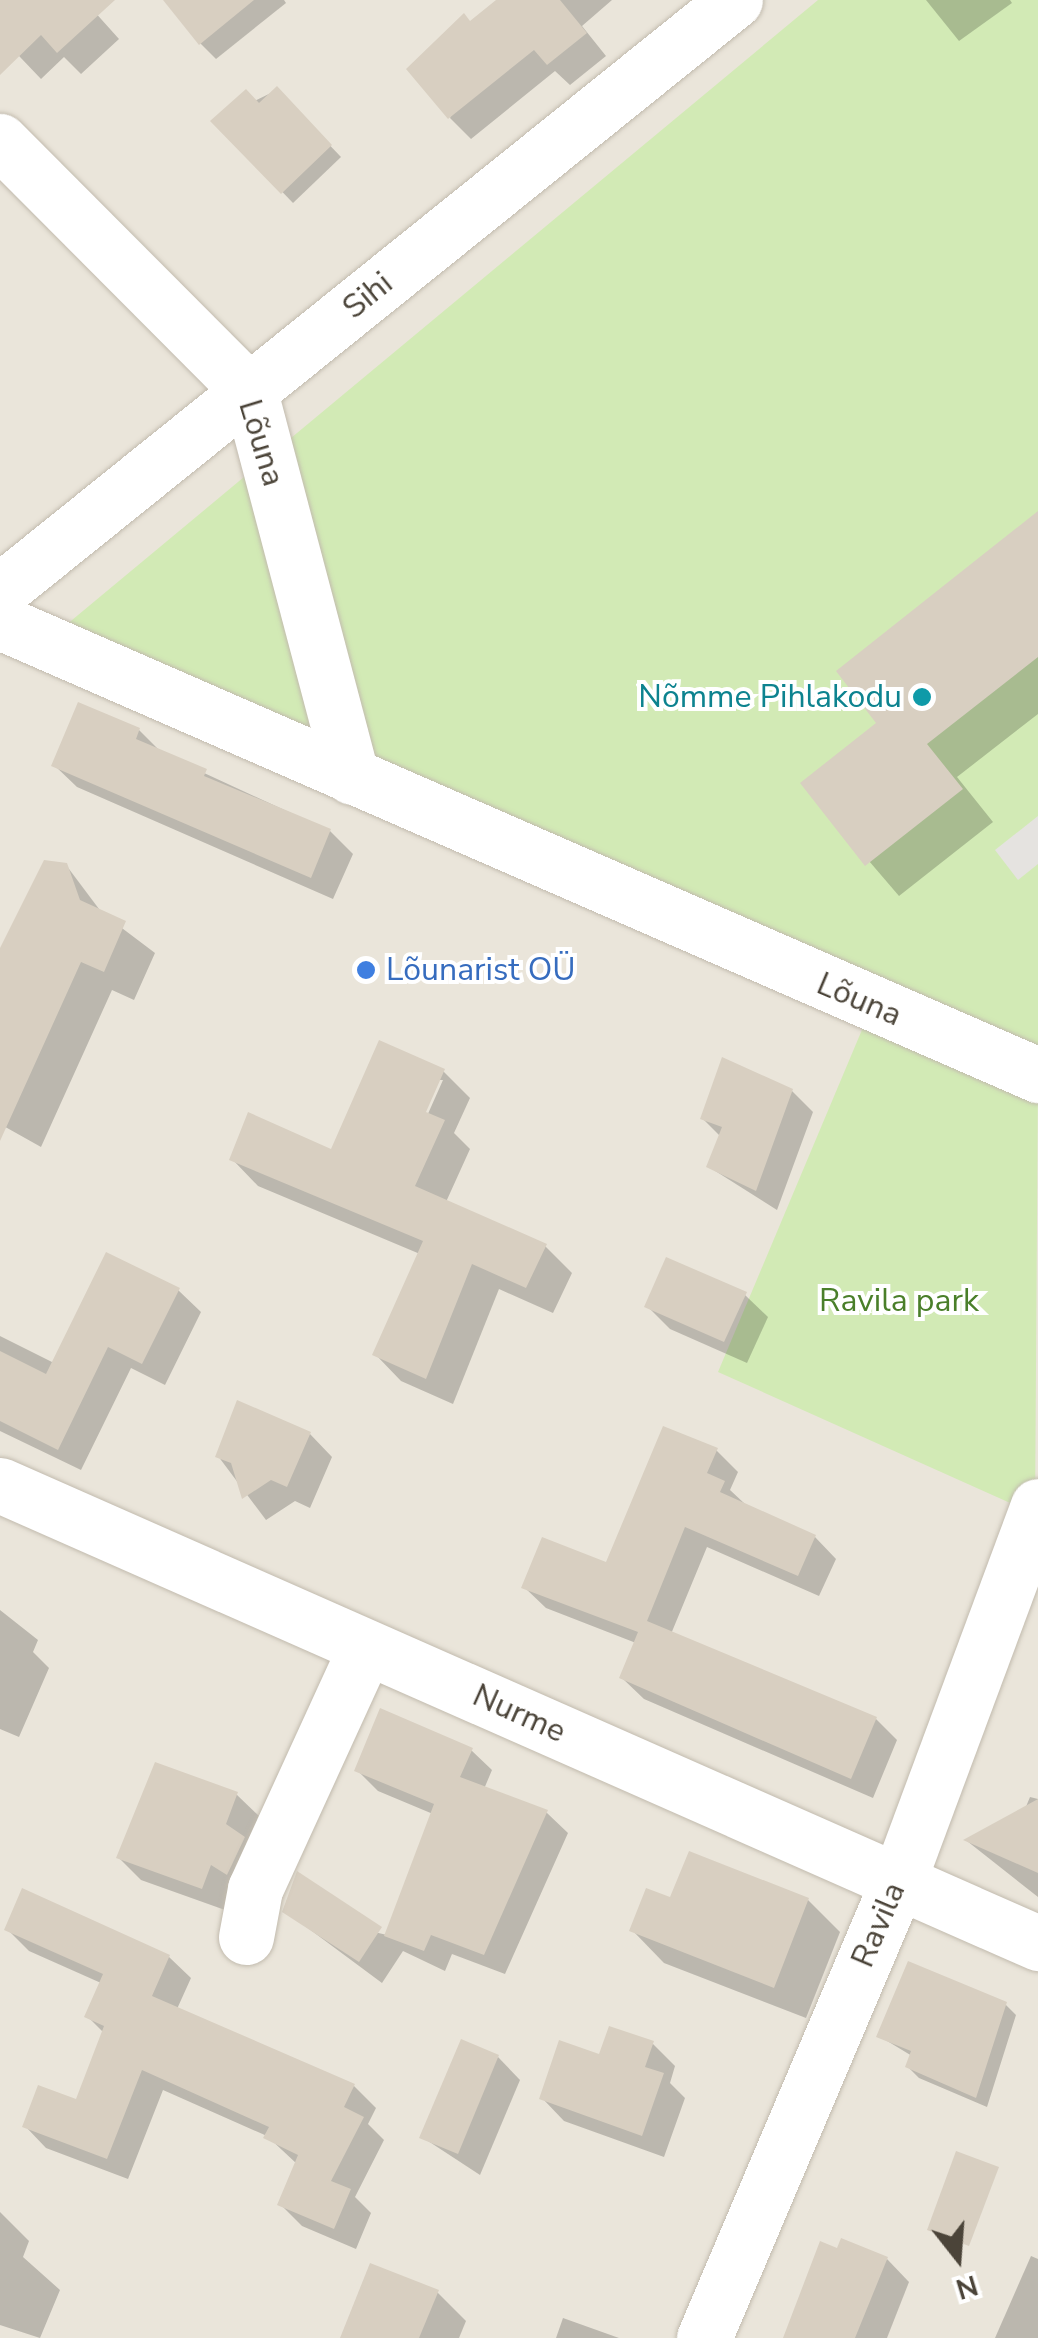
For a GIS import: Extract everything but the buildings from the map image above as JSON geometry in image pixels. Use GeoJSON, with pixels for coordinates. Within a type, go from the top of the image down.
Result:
{"type":"FeatureCollection","features":[{"type":"Feature","properties":{"kind":"street","name":"Sihi"},"geometry":{"type":"LineString","coordinates":[[0,591],[735,0]]}},
{"type":"Feature","properties":{"kind":"street","name":"Lõuna"},"geometry":{"type":"LineString","coordinates":[[0,141],[250,392],[352,776]]}},
{"type":"Feature","properties":{"kind":"street","name":"Lõuna"},"geometry":{"type":"LineString","coordinates":[[0,622],[1038,1076]]}},
{"type":"Feature","properties":{"kind":"street","name":"Nurme"},"geometry":{"type":"LineString","coordinates":[[0,1485],[1038,1943]]}},
{"type":"Feature","properties":{"kind":"street","name":"Ravila"},"geometry":{"type":"LineString","coordinates":[[704,2338],[898,1882],[1038,1506]]}},
{"type":"Feature","properties":{"kind":"street"},"geometry":{"type":"LineString","coordinates":[[246,1936],[255,1889],[366,1647]]}},
{"type":"Feature","properties":{"kind":"shaded area"},"geometry":{"type":"Polygon","coordinates":[[[0,0],[1038,0],[1038,2338],[0,2338],[0,0]]]}},
{"type":"Feature","properties":{"kind":"shaded area"},"geometry":{"type":"Polygon","coordinates":[[[1038,816],[1038,864],[1018,880],[995,850],[1038,816]]]}},
{"type":"Feature","properties":{"kind":"green space"},"geometry":{"type":"Polygon","coordinates":[[[818,0],[1038,0],[1038,1054],[48,640],[818,0]]]}},
{"type":"Feature","properties":{"kind":"green space","name":"Ravila park"},"geometry":{"type":"Polygon","coordinates":[[[872,1006],[1038,1075],[1035,1514],[718,1372],[872,1006]]]}},
{"type":"Feature","properties":{"kind":"place","name":"Nõmme Pihlakodu"},"geometry":{"type":"Point","coordinates":[922,697]}},
{"type":"Feature","properties":{"kind":"place","name":"Lõunarist OÜ"},"geometry":{"type":"Point","coordinates":[366,970]}}]}
